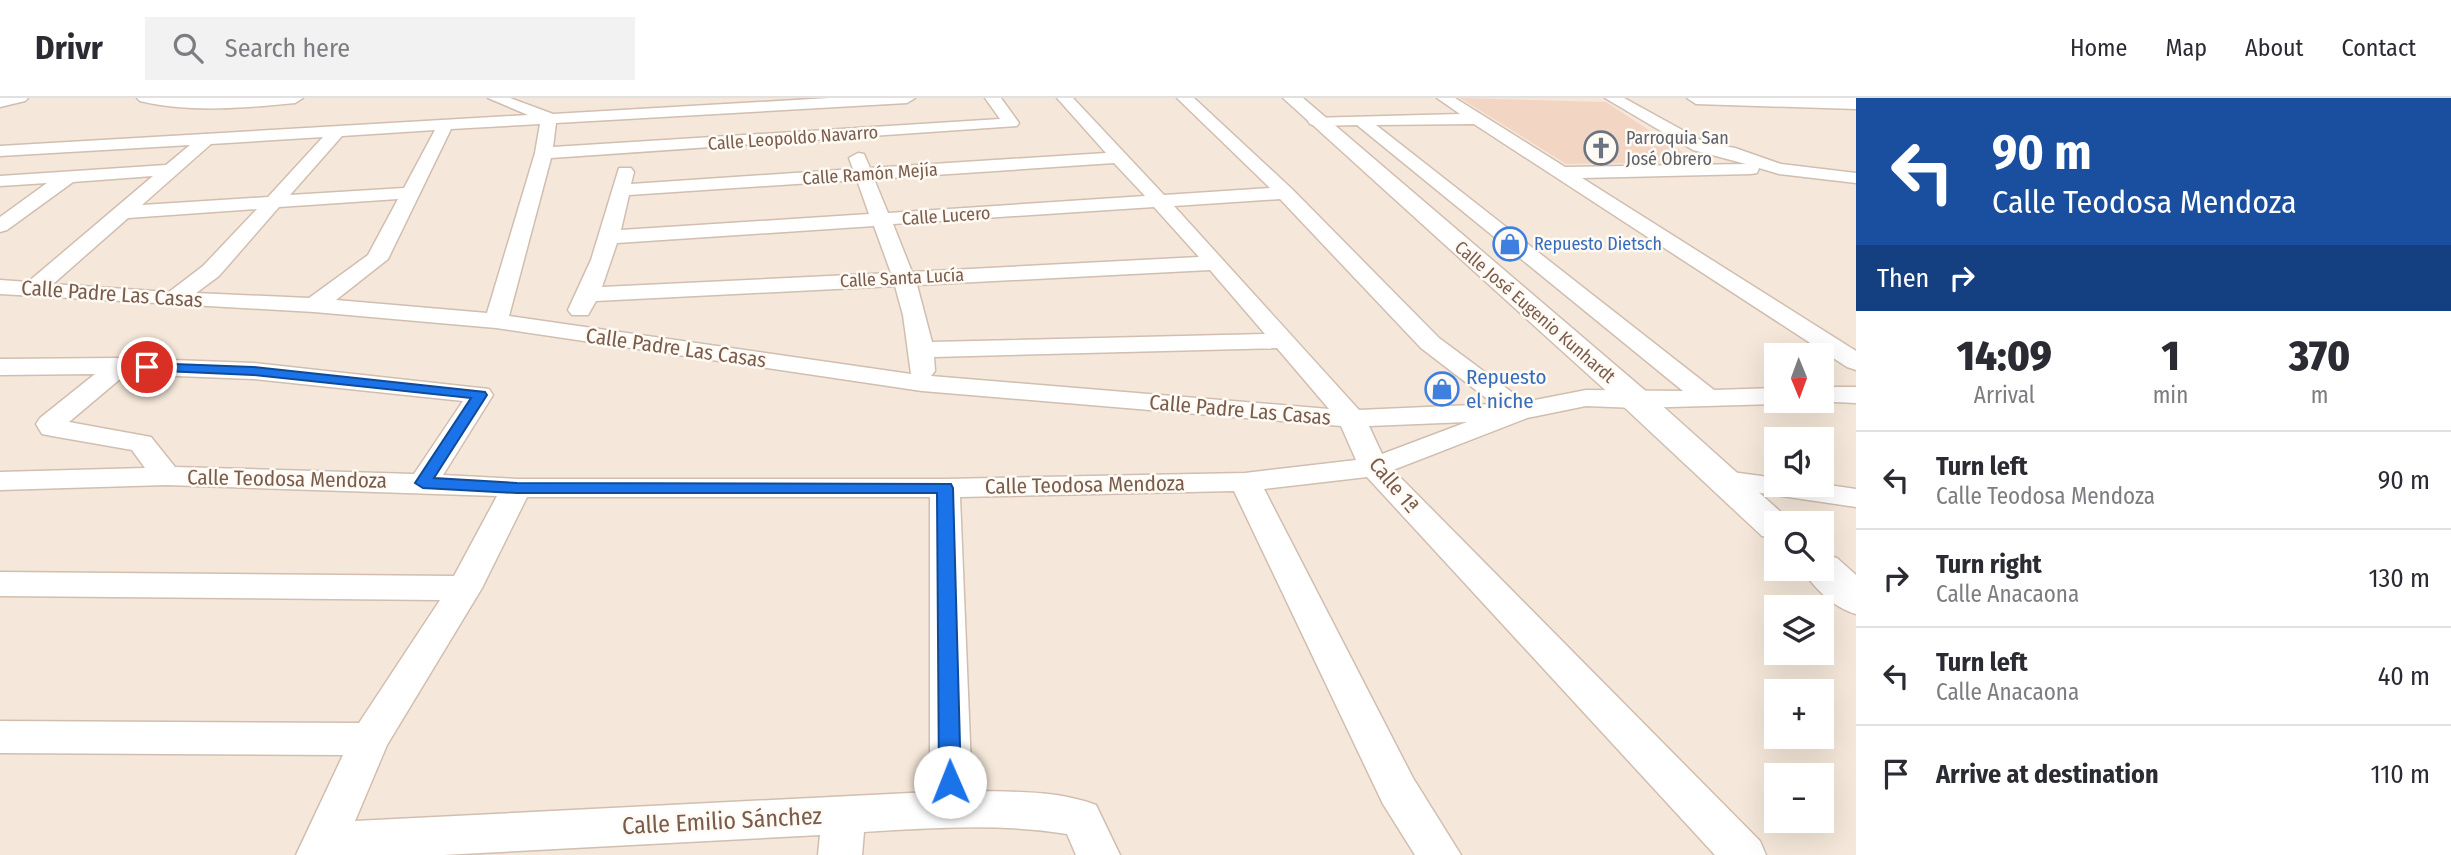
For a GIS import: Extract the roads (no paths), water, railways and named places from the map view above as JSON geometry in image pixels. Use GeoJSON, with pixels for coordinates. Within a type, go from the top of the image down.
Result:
{"type":"FeatureCollection","features":[{"type":"Feature","properties":{"kind":"street"},"geometry":{"type":"LineString","coordinates":[[0,103],[20,98]]}},
{"type":"Feature","properties":{"kind":"street"},"geometry":{"type":"LineString","coordinates":[[145,98],[178,103],[249,103],[295,98]]}},
{"type":"Feature","properties":{"kind":"street"},"geometry":{"type":"LineString","coordinates":[[496,98],[549,118]]}},
{"type":"Feature","properties":{"kind":"street"},"geometry":{"type":"LineString","coordinates":[[0,151],[638,113],[737,103],[906,98]]}},
{"type":"Feature","properties":{"kind":"street","name":"Calle Leopoldo Navarro"},"geometry":{"type":"LineString","coordinates":[[544,153],[850,135],[1011,122],[993,98]]}},
{"type":"Feature","properties":{"kind":"street","name":"Calle 1ª"},"geometry":{"type":"LineString","coordinates":[[1065,98],[1216,263],[1352,419],[1374,467],[1744,855]]}},
{"type":"Feature","properties":{"kind":"street"},"geometry":{"type":"LineString","coordinates":[[1185,98],[1285,193],[1430,343],[1520,411],[1586,398],[1636,400],[1764,396]]}},
{"type":"Feature","properties":{"kind":"street","name":"Calle José Eugenio Kunhardt"},"geometry":{"type":"LineString","coordinates":[[1292,98],[1764,516]]}},
{"type":"Feature","properties":{"kind":"street"},"geometry":{"type":"LineString","coordinates":[[1445,98],[1856,362]]}},
{"type":"Feature","properties":{"kind":"street"},"geometry":{"type":"LineString","coordinates":[[1613,98],[1699,146],[1729,152],[1779,169]]}},
{"type":"Feature","properties":{"kind":"street"},"geometry":{"type":"LineString","coordinates":[[1698,98],[1856,101]]}},
{"type":"Feature","properties":{"kind":"street"},"geometry":{"type":"LineString","coordinates":[[1811,98],[1856,101]]}},
{"type":"Feature","properties":{"kind":"street"},"geometry":{"type":"LineString","coordinates":[[837,102],[863,175],[906,278],[922,350],[922,383]]}},
{"type":"Feature","properties":{"kind":"street"},"geometry":{"type":"LineString","coordinates":[[567,332],[589,295],[608,237],[638,113]]}},
{"type":"Feature","properties":{"kind":"street"},"geometry":{"type":"LineString","coordinates":[[496,321],[544,153],[549,118]]}},
{"type":"Feature","properties":{"kind":"street"},"geometry":{"type":"LineString","coordinates":[[1316,121],[1474,119]]}},
{"type":"Feature","properties":{"kind":"street"},"geometry":{"type":"LineString","coordinates":[[1360,120],[1707,397]]}},
{"type":"Feature","properties":{"kind":"street"},"geometry":{"type":"LineString","coordinates":[[314,305],[377,259],[444,125]]}},
{"type":"Feature","properties":{"kind":"street"},"geometry":{"type":"LineString","coordinates":[[174,299],[211,271],[337,132]]}},
{"type":"Feature","properties":{"kind":"street"},"geometry":{"type":"LineString","coordinates":[[34,289],[209,137]]}},
{"type":"Feature","properties":{"kind":"street"},"geometry":{"type":"LineString","coordinates":[[1699,146],[1702,153],[1728,170]]}},
{"type":"Feature","properties":{"kind":"street","name":"Calle Ramón Mejía"},"geometry":{"type":"LineString","coordinates":[[621,190],[1119,157]]}},
{"type":"Feature","properties":{"kind":"street"},"geometry":{"type":"LineString","coordinates":[[1560,173],[1779,169],[1856,178]]}},
{"type":"Feature","properties":{"kind":"street"},"geometry":{"type":"LineString","coordinates":[[0,181],[170,170]]}},
{"type":"Feature","properties":{"kind":"street"},"geometry":{"type":"LineString","coordinates":[[1833,176],[1856,191]]}},
{"type":"Feature","properties":{"kind":"street"},"geometry":{"type":"LineString","coordinates":[[0,226],[68,177]]}},
{"type":"Feature","properties":{"kind":"street"},"geometry":{"type":"LineString","coordinates":[[125,212],[409,193]]}},
{"type":"Feature","properties":{"kind":"street","name":"Calle Lucero"},"geometry":{"type":"LineString","coordinates":[[608,237],[1285,193]]}},
{"type":"Feature","properties":{"kind":"street","name":"Calle Santa Lucía"},"geometry":{"type":"LineString","coordinates":[[589,295],[1216,263]]}},
{"type":"Feature","properties":{"kind":"street","name":"Calle Padre Las Casas"},"geometry":{"type":"LineString","coordinates":[[0,287],[314,305],[496,321],[922,383],[1352,419],[1520,411]]}},
{"type":"Feature","properties":{"kind":"street"},"geometry":{"type":"LineString","coordinates":[[922,350],[1283,341]]}},
{"type":"Feature","properties":{"kind":"street"},"geometry":{"type":"LineString","coordinates":[[120,366],[50,424],[52,428],[141,443],[166,477]]}},
{"type":"Feature","properties":{"kind":"street"},"geometry":{"type":"LineString","coordinates":[[0,367],[120,366],[253,371],[480,395],[423,483]]}},
{"type":"Feature","properties":{"kind":"street"},"geometry":{"type":"LineString","coordinates":[[1834,395],[1856,395]]}},
{"type":"Feature","properties":{"kind":"street","name":"Calle Teodosa Mendoza"},"geometry":{"type":"LineString","coordinates":[[0,481],[166,477],[517,488],[945,488],[1245,482],[1374,467],[1520,411]]}},
{"type":"Feature","properties":{"kind":"street"},"geometry":{"type":"LineString","coordinates":[[1724,480],[1856,498]]}},
{"type":"Feature","properties":{"kind":"street"},"geometry":{"type":"LineString","coordinates":[[1245,482],[1398,791],[1439,855]]}},
{"type":"Feature","properties":{"kind":"street"},"geometry":{"type":"LineString","coordinates":[[321,849],[370,739],[465,587],[517,488]]}},
{"type":"Feature","properties":{"kind":"street"},"geometry":{"type":"LineString","coordinates":[[945,488],[951,809]]}},
{"type":"Feature","properties":{"kind":"street"},"geometry":{"type":"LineString","coordinates":[[1834,579],[1856,599]]}},
{"type":"Feature","properties":{"kind":"street"},"geometry":{"type":"LineString","coordinates":[[0,584],[465,587]]}},
{"type":"Feature","properties":{"kind":"street"},"geometry":{"type":"LineString","coordinates":[[0,737],[370,739]]}},
{"type":"Feature","properties":{"kind":"street","name":"Calle Emilio Sánchez"},"geometry":{"type":"LineString","coordinates":[[321,849],[842,835],[951,809],[1038,811],[1081,818],[1098,855]]}},
{"type":"Feature","properties":{"kind":"place","name":"Parroquia San José Obrero"},"geometry":{"type":"Point","coordinates":[1601,148]}},
{"type":"Feature","properties":{"kind":"place","name":"Repuesto Dietsch"},"geometry":{"type":"Point","coordinates":[1510,244]}},
{"type":"Feature","properties":{"kind":"place","name":"Repuesto el niche"},"geometry":{"type":"Point","coordinates":[1442,389]}}]}
